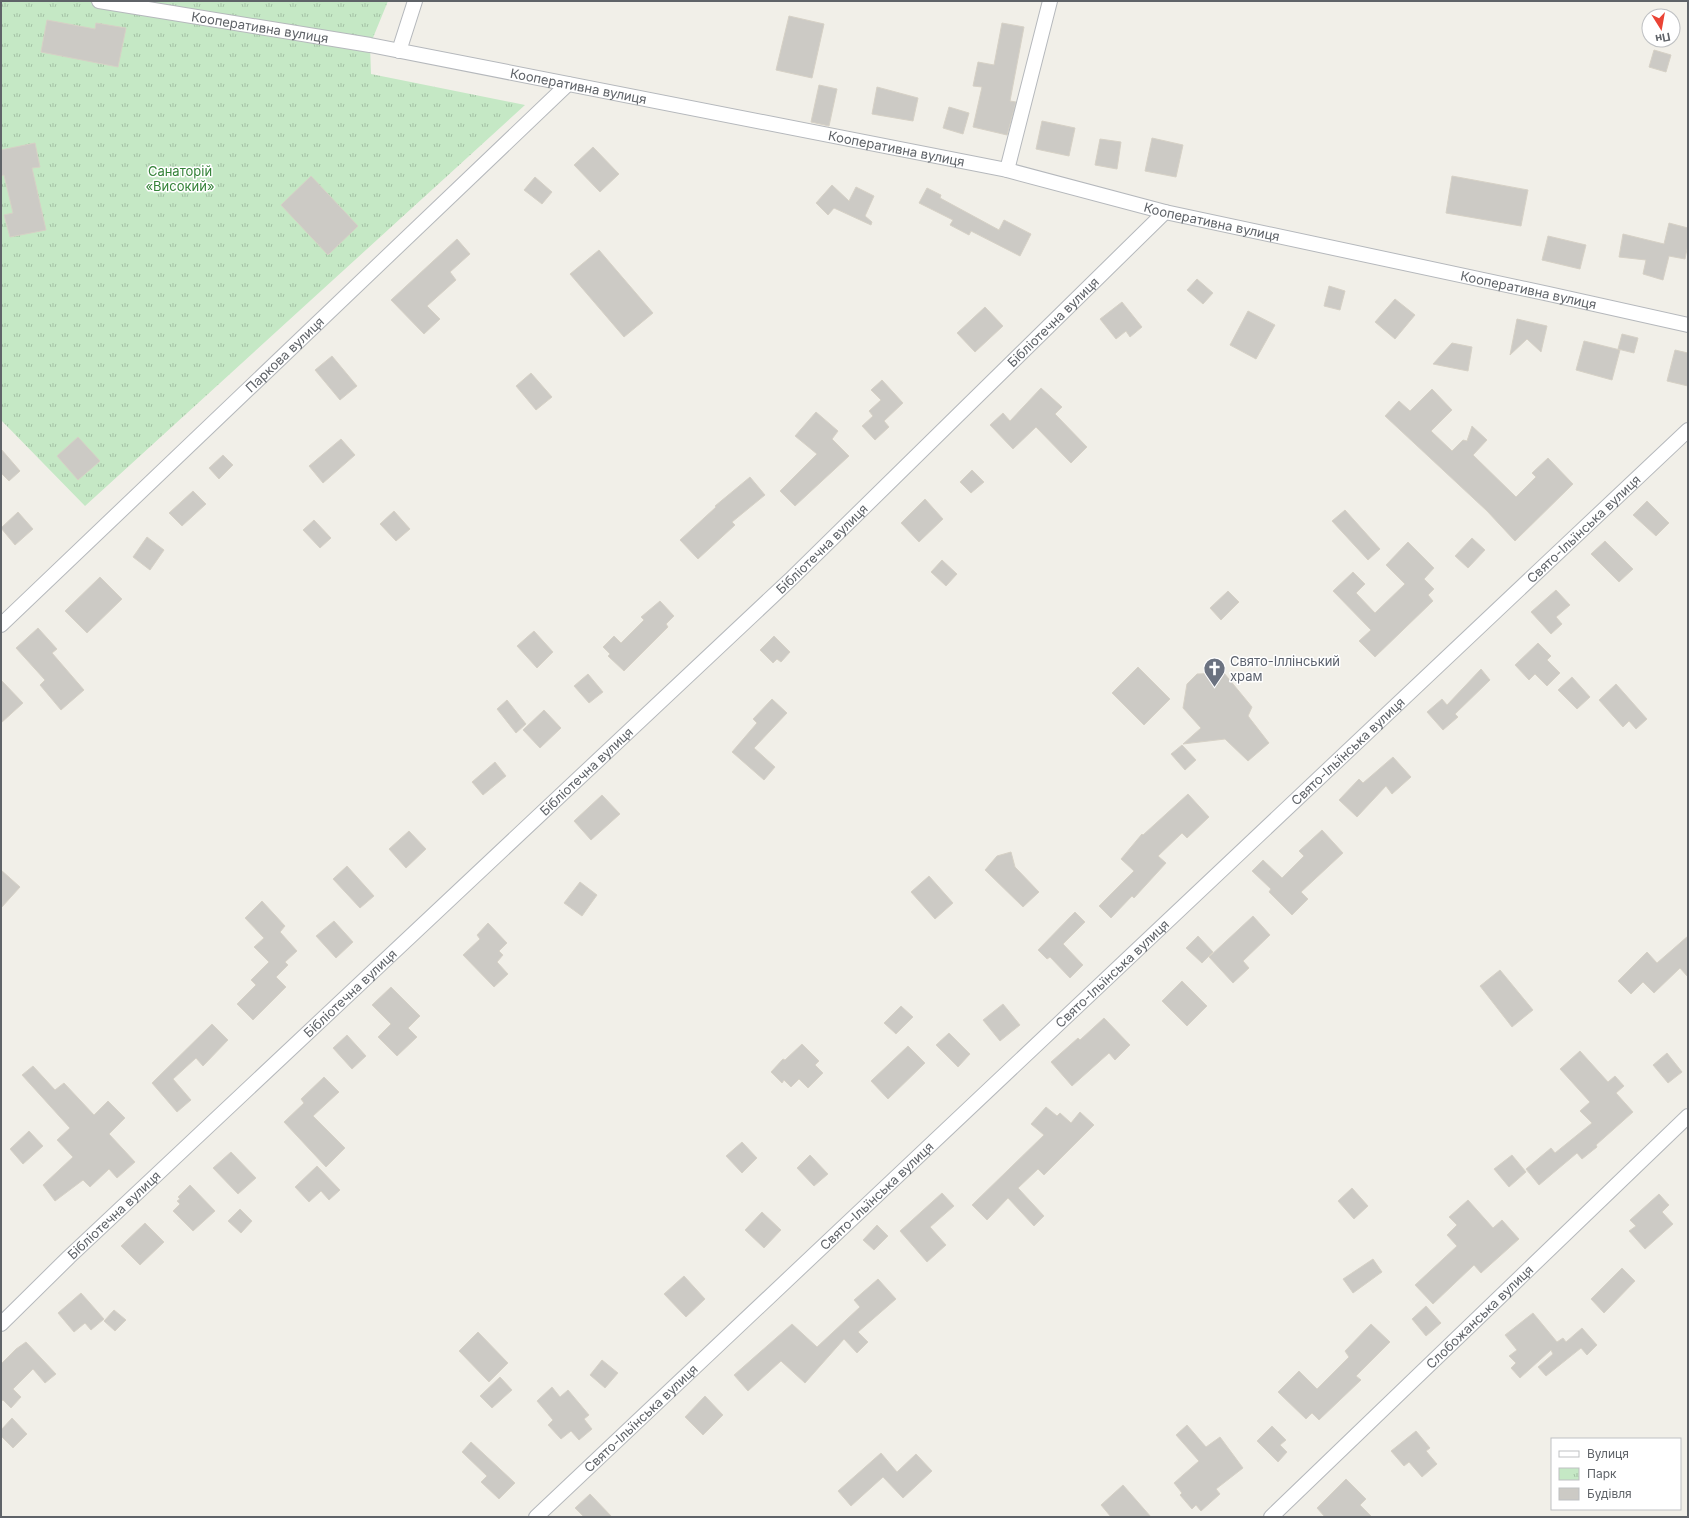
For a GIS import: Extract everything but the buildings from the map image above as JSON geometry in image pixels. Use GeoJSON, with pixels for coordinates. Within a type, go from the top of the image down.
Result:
{"type":"FeatureCollection","features":[{"type":"Feature","properties":{"kind":"street","name":"Кооперативна вулиця"},"geometry":{"type":"LineString","coordinates":[[99,1],[399,51],[1007,170],[1165,212],[1688,325]]}},
{"type":"Feature","properties":{"kind":"street"},"geometry":{"type":"LineString","coordinates":[[399,51],[415,1]]}},
{"type":"Feature","properties":{"kind":"street"},"geometry":{"type":"LineString","coordinates":[[1007,170],[1050,1]]}},
{"type":"Feature","properties":{"kind":"street","name":"Паркова вулиця"},"geometry":{"type":"LineString","coordinates":[[1,625],[568,84]]}},
{"type":"Feature","properties":{"kind":"street","name":"Бібліотечна вулиця"},"geometry":{"type":"LineString","coordinates":[[1,1324],[69,1257],[792,578],[1165,212]]}},
{"type":"Feature","properties":{"kind":"street","name":"Свято-Ільїнська вулиця"},"geometry":{"type":"LineString","coordinates":[[536,1517],[1688,430]]}},
{"type":"Feature","properties":{"kind":"street","name":"Слобожанська вулиця"},"geometry":{"type":"LineString","coordinates":[[1271,1517],[1688,1116]]}},
{"type":"Feature","properties":{"kind":"green space","name":"Санаторій «Високий»"},"geometry":{"type":"Polygon","coordinates":[[[1,1],[388,1],[370,45],[371,74],[525,105],[85,506],[1,420],[1,1]]]}},
{"type":"Feature","properties":{"kind":"place","name":"Свято-Іллінський храм"},"geometry":{"type":"Point","coordinates":[1214,688]}}]}
